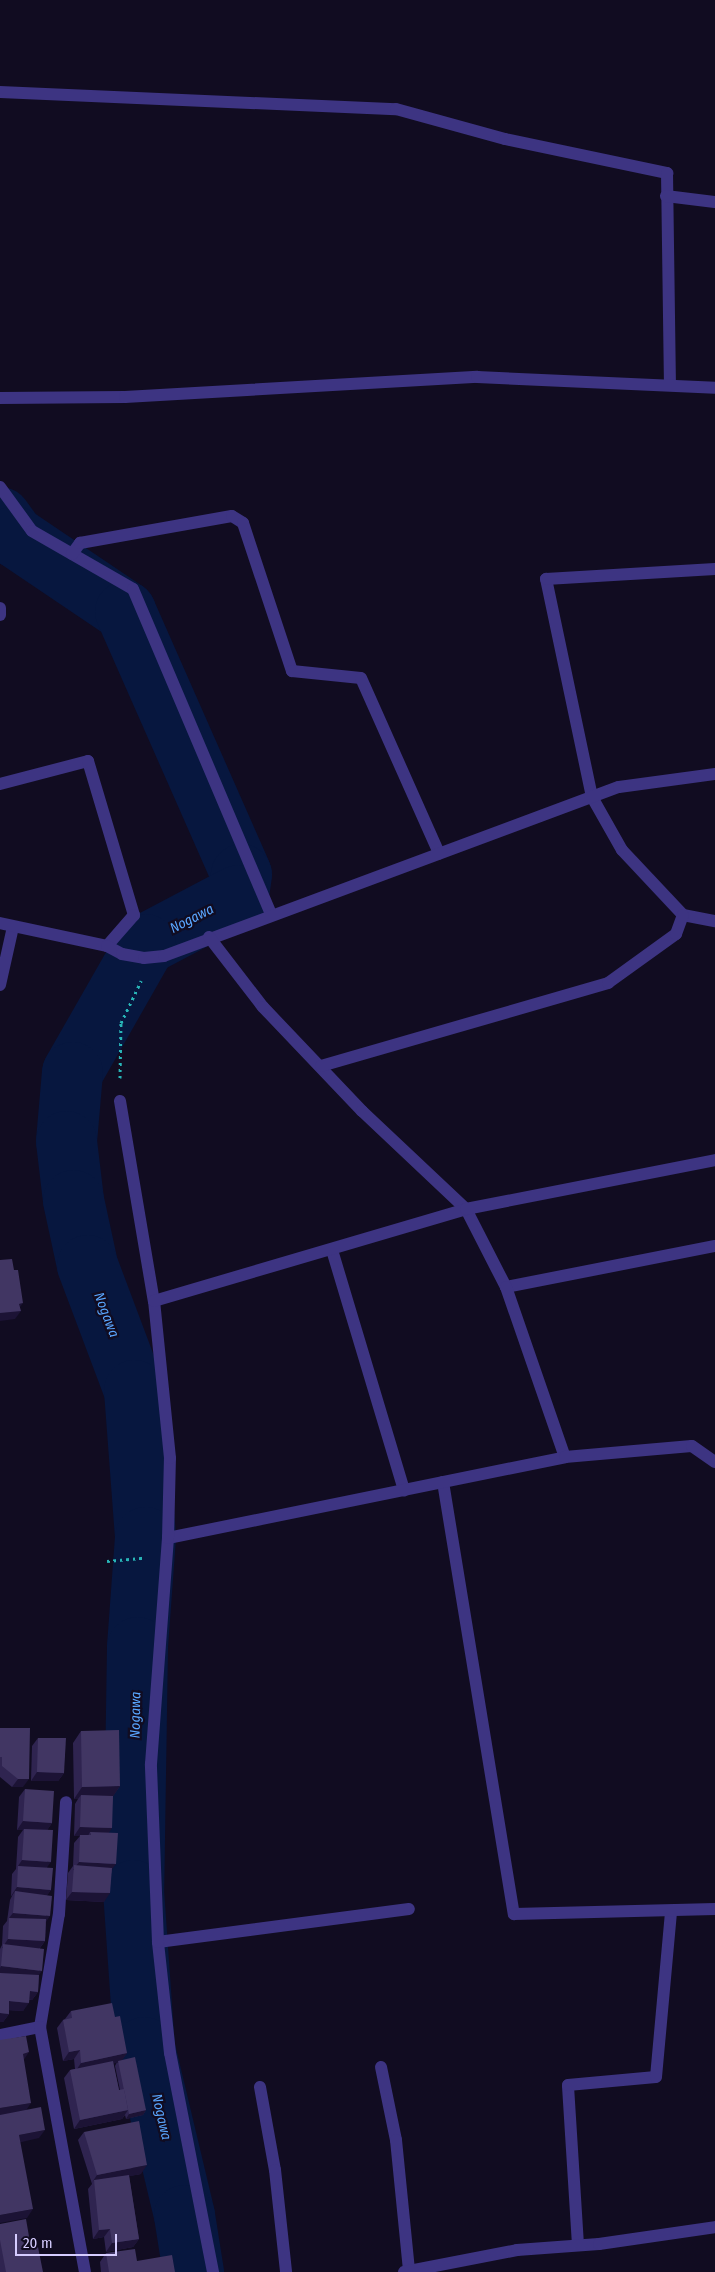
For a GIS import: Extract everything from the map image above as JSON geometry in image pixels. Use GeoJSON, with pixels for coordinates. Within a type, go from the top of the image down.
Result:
{"type":"FeatureCollection","features":[{"type":"Feature","properties":{"kind":"street"},"geometry":{"type":"LineString","coordinates":[[0,92],[396,109],[505,139],[667,173],[670,384]]}},
{"type":"Feature","properties":{"kind":"street"},"geometry":{"type":"LineString","coordinates":[[666,196],[715,202]]}},
{"type":"Feature","properties":{"kind":"street"},"geometry":{"type":"LineString","coordinates":[[0,398],[125,397],[477,377],[670,384],[715,388]]}},
{"type":"Feature","properties":{"kind":"street"},"geometry":{"type":"LineString","coordinates":[[0,487],[32,531],[133,589],[272,914]]}},
{"type":"Feature","properties":{"kind":"street"},"geometry":{"type":"LineString","coordinates":[[72,554],[80,543],[118,536],[232,516],[242,523],[292,670],[361,678],[439,853]]}},
{"type":"Feature","properties":{"kind":"street"},"geometry":{"type":"LineString","coordinates":[[715,569],[546,579],[592,797],[622,850],[683,915],[715,921]]}},
{"type":"Feature","properties":{"kind":"street"},"geometry":{"type":"LineString","coordinates":[[0,608],[0,615]]}},
{"type":"Feature","properties":{"kind":"street"},"geometry":{"type":"LineString","coordinates":[[0,784],[88,761],[134,915],[107,946]]}},
{"type":"Feature","properties":{"kind":"street"},"geometry":{"type":"LineString","coordinates":[[0,923],[107,946],[122,954],[148,958],[619,788],[715,774]]}},
{"type":"Feature","properties":{"kind":"street"},"geometry":{"type":"LineString","coordinates":[[321,1066],[608,983],[676,934],[683,915]]}},
{"type":"Feature","properties":{"kind":"street"},"geometry":{"type":"LineString","coordinates":[[0,985],[13,927]]}},
{"type":"Feature","properties":{"kind":"street"},"geometry":{"type":"LineString","coordinates":[[209,937],[264,1007],[362,1111],[466,1210],[506,1287],[565,1457]]}},
{"type":"Feature","properties":{"kind":"street"},"geometry":{"type":"LineString","coordinates":[[120,1101],[154,1300],[170,1458],[168,1538],[152,1754],[158,1942],[170,2053],[213,2272]]}},
{"type":"Feature","properties":{"kind":"street"},"geometry":{"type":"LineString","coordinates":[[154,1300],[466,1210],[715,1160]]}},
{"type":"Feature","properties":{"kind":"street"},"geometry":{"type":"LineString","coordinates":[[506,1287],[715,1246]]}},
{"type":"Feature","properties":{"kind":"street"},"geometry":{"type":"LineString","coordinates":[[332,1250],[404,1490]]}},
{"type":"Feature","properties":{"kind":"street"},"geometry":{"type":"LineString","coordinates":[[168,1538],[565,1457],[692,1446],[715,1462],[715,1467]]}},
{"type":"Feature","properties":{"kind":"street"},"geometry":{"type":"LineString","coordinates":[[443,1482],[514,1914],[715,1909]]}},
{"type":"Feature","properties":{"kind":"street"},"geometry":{"type":"LineString","coordinates":[[66,1802],[59,1914],[40,2027],[85,2272]]}},
{"type":"Feature","properties":{"kind":"street"},"geometry":{"type":"LineString","coordinates":[[158,1942],[409,1909]]}},
{"type":"Feature","properties":{"kind":"street"},"geometry":{"type":"LineString","coordinates":[[578,2245],[568,2085],[656,2077],[671,1911]]}},
{"type":"Feature","properties":{"kind":"street"},"geometry":{"type":"LineString","coordinates":[[0,2036],[40,2027]]}},
{"type":"Feature","properties":{"kind":"street"},"geometry":{"type":"LineString","coordinates":[[381,2067],[396,2140],[409,2271]]}},
{"type":"Feature","properties":{"kind":"street"},"geometry":{"type":"LineString","coordinates":[[260,2087],[275,2170],[286,2272]]}},
{"type":"Feature","properties":{"kind":"street"},"geometry":{"type":"LineString","coordinates":[[404,2272],[433,2270],[517,2250],[578,2245],[715,2227]]}},
{"type":"Feature","properties":{"kind":"path"},"geometry":{"type":"LineString","coordinates":[[120,1101],[121,1023],[148,958]]}},
{"type":"Feature","properties":{"kind":"path"},"geometry":{"type":"LineString","coordinates":[[107,1561],[154,1558]]}},
{"type":"Feature","properties":{"kind":"building"},"geometry":{"type":"Polygon","coordinates":[[[12,1259],[14,1270],[18,1270],[23,1303],[19,1304],[21,1311],[0,1313],[0,1260],[12,1259]]]}},
{"type":"Feature","properties":{"kind":"building"},"geometry":{"type":"Polygon","coordinates":[[[0,1728],[30,1728],[29,1779],[18,1779],[2,1766],[2,1757],[0,1757],[0,1728]]]}},
{"type":"Feature","properties":{"kind":"building"},"geometry":{"type":"Polygon","coordinates":[[[119,1730],[120,1786],[82,1787],[81,1731],[119,1730]]]}},
{"type":"Feature","properties":{"kind":"building"},"geometry":{"type":"Polygon","coordinates":[[[38,1738],[66,1738],[64,1773],[37,1772],[38,1738]]]}},
{"type":"Feature","properties":{"kind":"building"},"geometry":{"type":"Polygon","coordinates":[[[25,1789],[54,1791],[52,1823],[23,1821],[25,1789]]]}},
{"type":"Feature","properties":{"kind":"building"},"geometry":{"type":"Polygon","coordinates":[[[81,1795],[113,1796],[112,1828],[80,1827],[81,1795]]]}},
{"type":"Feature","properties":{"kind":"building"},"geometry":{"type":"Polygon","coordinates":[[[24,1829],[53,1830],[51,1862],[22,1860],[24,1829]]]}},
{"type":"Feature","properties":{"kind":"building"},"geometry":{"type":"Polygon","coordinates":[[[90,1832],[118,1833],[116,1864],[79,1862],[80,1835],[91,1835],[90,1832]]]}},
{"type":"Feature","properties":{"kind":"building"},"geometry":{"type":"Polygon","coordinates":[[[74,1865],[112,1868],[110,1893],[72,1892],[74,1865]]]}},
{"type":"Feature","properties":{"kind":"building"},"geometry":{"type":"Polygon","coordinates":[[[18,1866],[53,1868],[51,1890],[17,1887],[18,1866]]]}},
{"type":"Feature","properties":{"kind":"building"},"geometry":{"type":"Polygon","coordinates":[[[15,1891],[52,1896],[50,1916],[13,1913],[15,1891]]]}},
{"type":"Feature","properties":{"kind":"building"},"geometry":{"type":"Polygon","coordinates":[[[9,1918],[46,1919],[45,1941],[8,1939],[9,1918]]]}},
{"type":"Feature","properties":{"kind":"building"},"geometry":{"type":"Polygon","coordinates":[[[3,1944],[44,1949],[42,1971],[1,1966],[3,1944]]]}},
{"type":"Feature","properties":{"kind":"building"},"geometry":{"type":"Polygon","coordinates":[[[0,1973],[39,1975],[38,1992],[30,1991],[29,2003],[9,2001],[9,2014],[0,2013],[0,1973]]]}},
{"type":"Feature","properties":{"kind":"building"},"geometry":{"type":"Polygon","coordinates":[[[112,2003],[115,2017],[120,2016],[127,2053],[81,2063],[80,2050],[69,2052],[63,2020],[72,2018],[71,2011],[112,2003]]]}},
{"type":"Feature","properties":{"kind":"building"},"geometry":{"type":"Polygon","coordinates":[[[26,2036],[29,2052],[23,2054],[31,2103],[0,2108],[0,2040],[26,2036]]]}},
{"type":"Feature","properties":{"kind":"building"},"geometry":{"type":"Polygon","coordinates":[[[135,2057],[146,2110],[129,2114],[118,2061],[135,2057]]]}},
{"type":"Feature","properties":{"kind":"building"},"geometry":{"type":"Polygon","coordinates":[[[113,2061],[119,2090],[124,2089],[128,2110],[80,2120],[70,2070],[113,2061]]]}},
{"type":"Feature","properties":{"kind":"building"},"geometry":{"type":"Polygon","coordinates":[[[41,2107],[45,2130],[19,2135],[33,2209],[0,2215],[0,2115],[41,2107]]]}},
{"type":"Feature","properties":{"kind":"building"},"geometry":{"type":"Polygon","coordinates":[[[139,2121],[147,2165],[97,2175],[84,2132],[139,2121]]]}},
{"type":"Feature","properties":{"kind":"building"},"geometry":{"type":"Polygon","coordinates":[[[129,2175],[139,2239],[112,2243],[110,2229],[99,2230],[94,2180],[129,2175]]]}},
{"type":"Feature","properties":{"kind":"building"},"geometry":{"type":"Polygon","coordinates":[[[26,2219],[31,2248],[38,2247],[43,2272],[6,2272],[0,2240],[0,2224],[26,2219]]]}},
{"type":"Feature","properties":{"kind":"building"},"geometry":{"type":"Polygon","coordinates":[[[135,2249],[137,2261],[172,2255],[175,2272],[109,2272],[106,2253],[135,2249]]]}},
{"type":"Feature","properties":{"kind":"waterway","name":"Nogawa"},"geometry":{"type":"LineString","coordinates":[[0,517],[14,536],[125,611],[241,874],[238,895],[145,944],[72,1072],[66,1141],[73,1200],[87,1265],[134,1390],[145,1537],[137,1647],[133,1890],[144,2047],[184,2215],[193,2272]]}}]}
